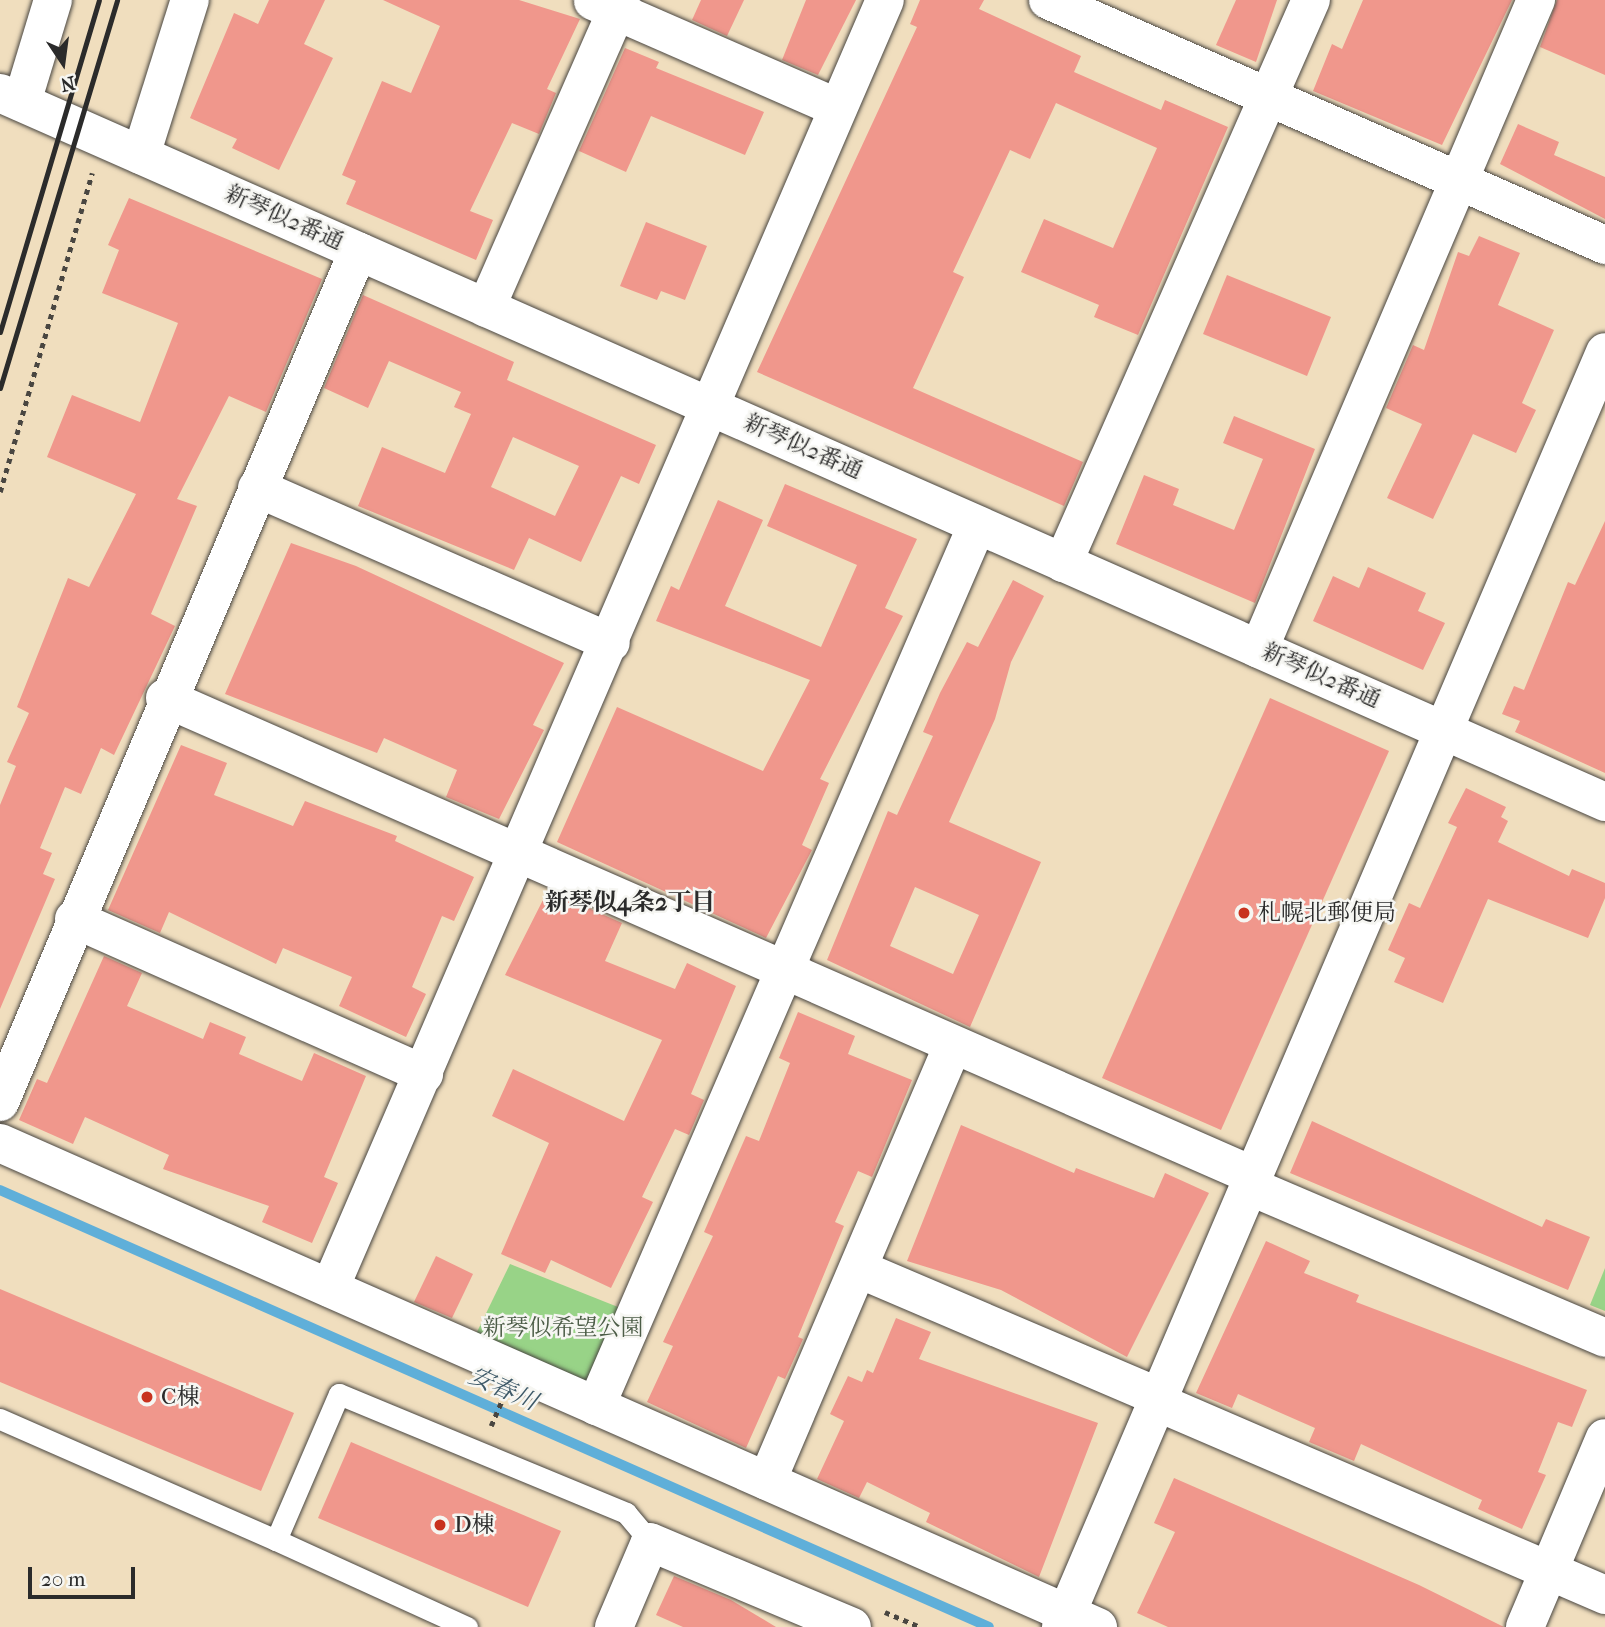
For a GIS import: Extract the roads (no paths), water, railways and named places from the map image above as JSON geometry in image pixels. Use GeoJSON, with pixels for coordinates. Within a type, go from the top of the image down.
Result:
{"type":"FeatureCollection","features":[{"type":"Feature","properties":{"kind":"street"},"geometry":{"type":"LineString","coordinates":[[11,97],[53,0]]}},
{"type":"Feature","properties":{"kind":"street"},"geometry":{"type":"LineString","coordinates":[[141,155],[190,0]]}},
{"type":"Feature","properties":{"kind":"street"},"geometry":{"type":"LineString","coordinates":[[330,1288],[611,643],[709,406],[885,0]]}},
{"type":"Feature","properties":{"kind":"street"},"geometry":{"type":"LineString","coordinates":[[1048,0],[1099,10],[1267,98],[1605,245]]}},
{"type":"Feature","properties":{"kind":"street"},"geometry":{"type":"LineString","coordinates":[[1063,563],[1311,0]]}},
{"type":"Feature","properties":{"kind":"street"},"geometry":{"type":"LineString","coordinates":[[1259,649],[1455,182],[1536,0]]}},
{"type":"Feature","properties":{"kind":"street"},"geometry":{"type":"LineString","coordinates":[[486,308],[609,4],[838,108]]}},
{"type":"Feature","properties":{"kind":"street","name":"新琴似2番通"},"geometry":{"type":"LineString","coordinates":[[11,97],[1605,802]]}},
{"type":"Feature","properties":{"kind":"street"},"geometry":{"type":"LineString","coordinates":[[0,1102],[165,698],[358,251]]}},
{"type":"Feature","properties":{"kind":"street"},"geometry":{"type":"LineString","coordinates":[[0,1143],[767,1482],[1075,1622],[1158,1399],[1605,352]]}},
{"type":"Feature","properties":{"kind":"street"},"geometry":{"type":"LineString","coordinates":[[257,488],[611,643]]}},
{"type":"Feature","properties":{"kind":"street"},"geometry":{"type":"LineString","coordinates":[[596,1406],[977,525]]}},
{"type":"Feature","properties":{"kind":"street"},"geometry":{"type":"LineString","coordinates":[[165,698],[953,1045],[1605,1338]]}},
{"type":"Feature","properties":{"kind":"street"},"geometry":{"type":"LineString","coordinates":[[74,919],[424,1074]]}},
{"type":"Feature","properties":{"kind":"street"},"geometry":{"type":"LineString","coordinates":[[767,1482],[953,1045]]}},
{"type":"Feature","properties":{"kind":"street"},"geometry":{"type":"LineString","coordinates":[[859,1269],[1605,1595]]}},
{"type":"Feature","properties":{"kind":"street"},"geometry":{"type":"LineString","coordinates":[[1525,1627],[1605,1438]]}},
{"type":"Feature","properties":{"kind":"street"},"geometry":{"type":"LineString","coordinates":[[614,1627],[650,1542],[852,1627]]}},
{"type":"Feature","properties":{"kind":"lane"},"geometry":{"type":"LineString","coordinates":[[276,1540],[339,1394],[623,1512],[650,1542]]}},
{"type":"Feature","properties":{"kind":"lane"},"geometry":{"type":"LineString","coordinates":[[0,1419],[467,1627]]}},
{"type":"Feature","properties":{"kind":"waterway","name":"安春川"},"geometry":{"type":"LineString","coordinates":[[0,1190],[989,1627]]}},
{"type":"Feature","properties":{"kind":"railway"},"geometry":{"type":"LineString","coordinates":[[0,332],[99,0]]}},
{"type":"Feature","properties":{"kind":"railway"},"geometry":{"type":"LineString","coordinates":[[0,388],[117,0]]}},
{"type":"Feature","properties":{"kind":"place","name":"札幌北郵便局"},"geometry":{"type":"Point","coordinates":[1244,913]}},
{"type":"Feature","properties":{"kind":"place","name":"C棟"},"geometry":{"type":"Point","coordinates":[147,1397]}},
{"type":"Feature","properties":{"kind":"place","name":"D棟"},"geometry":{"type":"Point","coordinates":[440,1525]}},
{"type":"Feature","properties":{"kind":"district","name":"新琴似4条2丁目"},"geometry":{"type":"Point","coordinates":[630,903]}},
{"type":"Feature","properties":{"kind":"park label","name":"新琴似希望公園"},"geometry":{"type":"Point","coordinates":[563,1328]}}]}
